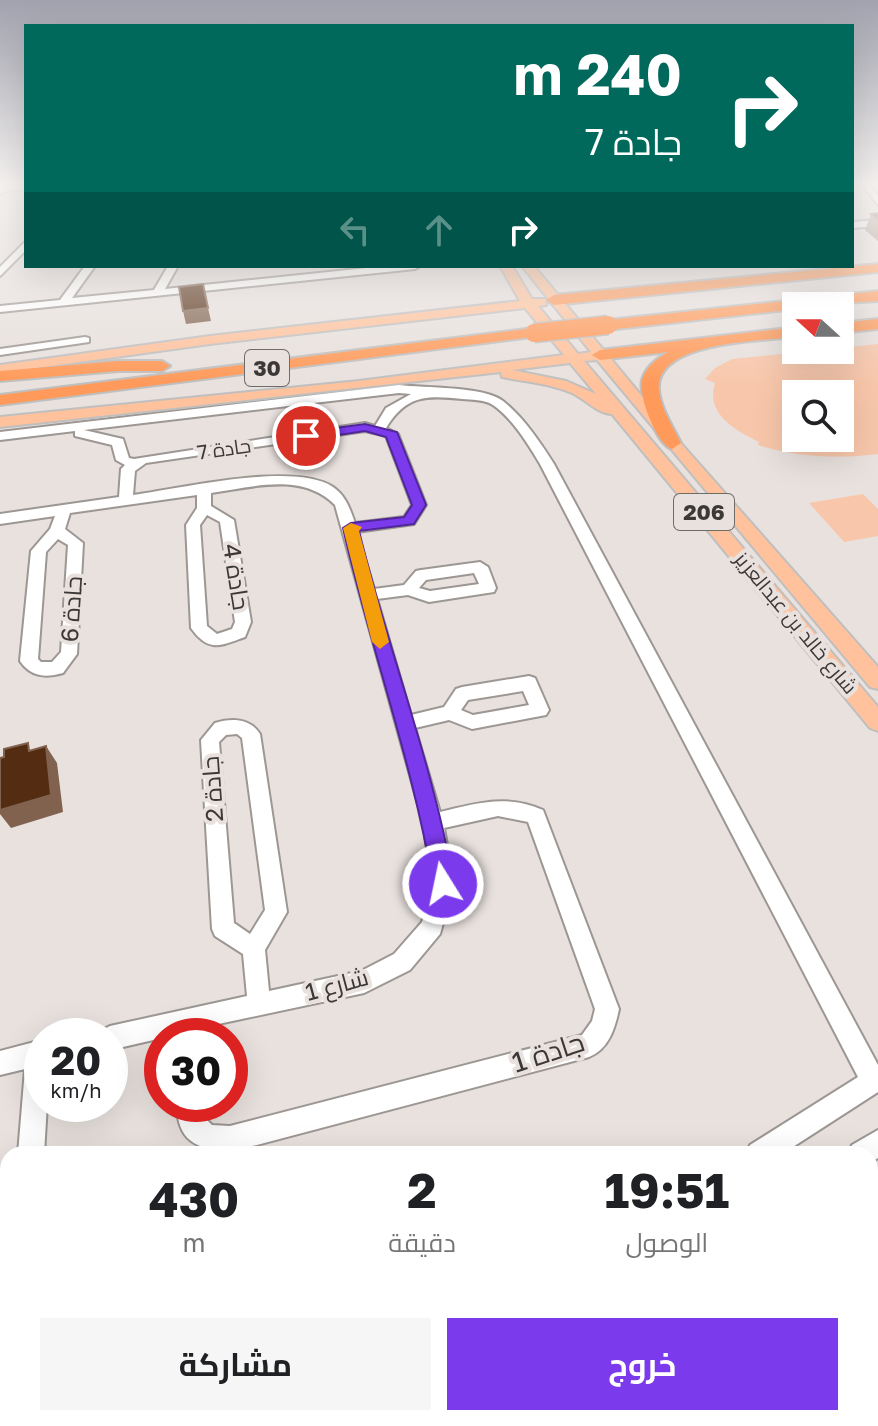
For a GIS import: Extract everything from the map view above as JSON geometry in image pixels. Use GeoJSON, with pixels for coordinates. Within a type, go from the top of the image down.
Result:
{"type":"FeatureCollection","features":[{"type":"Feature","properties":{"kind":"highway"},"geometry":{"type":"LineString","coordinates":[[554,300],[878,268]]}},
{"type":"Feature","properties":{"kind":"highway","name":"30"},"geometry":{"type":"LineString","coordinates":[[0,387],[531,319],[878,286]]}},
{"type":"Feature","properties":{"kind":"highway","name":"30"},"geometry":{"type":"LineString","coordinates":[[0,400],[251,370],[531,319],[608,325],[878,296]]}},
{"type":"Feature","properties":{"kind":"highway"},"geometry":{"type":"LineString","coordinates":[[854,327],[878,324]]}},
{"type":"Feature","properties":{"kind":"highway"},"geometry":{"type":"LineString","coordinates":[[600,355],[782,334]]}},
{"type":"Feature","properties":{"kind":"highway"},"geometry":{"type":"LineString","coordinates":[[672,443],[649,391],[651,373],[664,360],[681,350],[719,341]]}},
{"type":"Feature","properties":{"kind":"highway"},"geometry":{"type":"LineString","coordinates":[[0,376],[118,366],[162,366]]}},
{"type":"Feature","properties":{"kind":"highway"},"geometry":{"type":"LineString","coordinates":[[0,416],[201,383],[251,370]]}},
{"type":"Feature","properties":{"kind":"main road"},"geometry":{"type":"LineString","coordinates":[[507,268],[531,319],[576,348],[600,355]]}},
{"type":"Feature","properties":{"kind":"main road","name":"شارع خالد بن عبدالعزيز"},"geometry":{"type":"LineString","coordinates":[[530,268],[672,443],[878,681]]}},
{"type":"Feature","properties":{"kind":"main road"},"geometry":{"type":"LineString","coordinates":[[531,319],[554,300]]}},
{"type":"Feature","properties":{"kind":"main road"},"geometry":{"type":"LineString","coordinates":[[0,369],[210,340],[531,319],[553,310],[582,332]]}},
{"type":"Feature","properties":{"kind":"main road","name":"شارع خالد بن عبدالعزيز"},"geometry":{"type":"LineString","coordinates":[[531,319],[575,357],[878,722]]}},
{"type":"Feature","properties":{"kind":"main road"},"geometry":{"type":"LineString","coordinates":[[419,384],[600,355]]}},
{"type":"Feature","properties":{"kind":"main road"},"geometry":{"type":"LineString","coordinates":[[0,422],[499,374],[564,384],[597,400],[647,444]]}},
{"type":"Feature","properties":{"kind":"main road"},"geometry":{"type":"LineString","coordinates":[[762,582],[763,572],[770,569],[787,573]]}},
{"type":"Feature","properties":{"kind":"street"},"geometry":{"type":"LineString","coordinates":[[0,273],[20,251]]}},
{"type":"Feature","properties":{"kind":"street"},"geometry":{"type":"LineString","coordinates":[[63,303],[89,268]]}},
{"type":"Feature","properties":{"kind":"street"},"geometry":{"type":"LineString","coordinates":[[157,293],[172,268]]}},
{"type":"Feature","properties":{"kind":"street"},"geometry":{"type":"LineString","coordinates":[[0,309],[157,293],[258,276],[384,268]]}},
{"type":"Feature","properties":{"kind":"street"},"geometry":{"type":"LineString","coordinates":[[0,352],[85,340]]}},
{"type":"Feature","properties":{"kind":"street"},"geometry":{"type":"LineString","coordinates":[[351,528],[409,521],[419,505],[392,434],[379,429],[390,411],[419,384]]}},
{"type":"Feature","properties":{"kind":"street"},"geometry":{"type":"LineString","coordinates":[[0,436],[399,389],[419,384],[497,402],[539,450],[876,1079],[771,1146]]}},
{"type":"Feature","properties":{"kind":"street"},"geometry":{"type":"LineString","coordinates":[[74,427],[79,433],[118,442],[123,460],[134,464]]}},
{"type":"Feature","properties":{"kind":"street","name":"جادة 7"},"geometry":{"type":"LineString","coordinates":[[134,464],[365,427],[379,429]]}},
{"type":"Feature","properties":{"kind":"street"},"geometry":{"type":"LineString","coordinates":[[126,501],[128,469],[134,464]]}},
{"type":"Feature","properties":{"kind":"street","name":"شارع 1"},"geometry":{"type":"LineString","coordinates":[[0,519],[126,501],[204,499],[271,480],[305,481],[328,490],[342,504],[433,822],[443,884],[432,927],[402,962],[364,982],[259,1003],[218,1018]]}},
{"type":"Feature","properties":{"kind":"street","name":"جادة 4"},"geometry":{"type":"LineString","coordinates":[[204,499],[227,520],[243,622],[239,633],[215,641],[199,628],[193,525],[204,499]]}},
{"type":"Feature","properties":{"kind":"street","name":"جادة 6"},"geometry":{"type":"LineString","coordinates":[[57,531],[76,543],[69,654],[57,668],[37,669],[29,661],[39,551],[57,531],[64,510]]}},
{"type":"Feature","properties":{"kind":"street"},"geometry":{"type":"LineString","coordinates":[[367,595],[409,590]]}},
{"type":"Feature","properties":{"kind":"street"},"geometry":{"type":"LineString","coordinates":[[403,724],[450,713]]}},
{"type":"Feature","properties":{"kind":"street","name":"جادة 2"},"geometry":{"type":"LineString","coordinates":[[240,727],[251,734],[276,912],[254,948],[223,929],[210,740],[221,728],[240,727]]}},
{"type":"Feature","properties":{"kind":"street","name":"جادة 1"},"geometry":{"type":"LineString","coordinates":[[190,1122],[207,1137],[230,1139],[589,1045],[603,1027],[607,1009],[536,816],[524,809],[506,806],[433,822]]}},
{"type":"Feature","properties":{"kind":"street"},"geometry":{"type":"LineString","coordinates":[[254,948],[259,1003]]}},
{"type":"Feature","properties":{"kind":"street"},"geometry":{"type":"LineString","coordinates":[[0,1063],[24,1056]]}},
{"type":"Feature","properties":{"kind":"street"},"geometry":{"type":"LineString","coordinates":[[32,1146],[34,1122]]}},
{"type":"Feature","properties":{"kind":"shaded area"},"geometry":{"type":"Polygon","coordinates":[[[878,344],[878,454],[817,456],[788,452],[854,452],[854,380],[782,380],[782,451],[758,445],[759,442],[724,420],[714,404],[715,383],[705,379],[715,368],[732,359],[782,354],[782,364],[854,364],[854,346],[878,344]]]}},
{"type":"Feature","properties":{"kind":"shaded area"},"geometry":{"type":"Polygon","coordinates":[[[863,494],[878,509],[878,536],[844,542],[809,503],[863,494]]]}},
{"type":"Feature","properties":{"kind":"building"},"geometry":{"type":"Polygon","coordinates":[[[203,284],[208,308],[183,311],[179,287],[203,284]]]}},
{"type":"Feature","properties":{"kind":"building"},"geometry":{"type":"Polygon","coordinates":[[[28,743],[29,751],[46,746],[51,795],[0,810],[0,758],[4,757],[4,749],[28,743]]]}},
{"type":"Feature","properties":{"kind":"slow traffic"},"geometry":{"type":"LineString","coordinates":[[354,527],[351,528],[380,642]]}},
{"type":"Feature","properties":{"kind":"route"},"geometry":{"type":"LineString","coordinates":[[306,436],[365,427],[392,434],[419,505],[409,521],[351,528],[367,595],[433,822],[443,884]]}}]}
